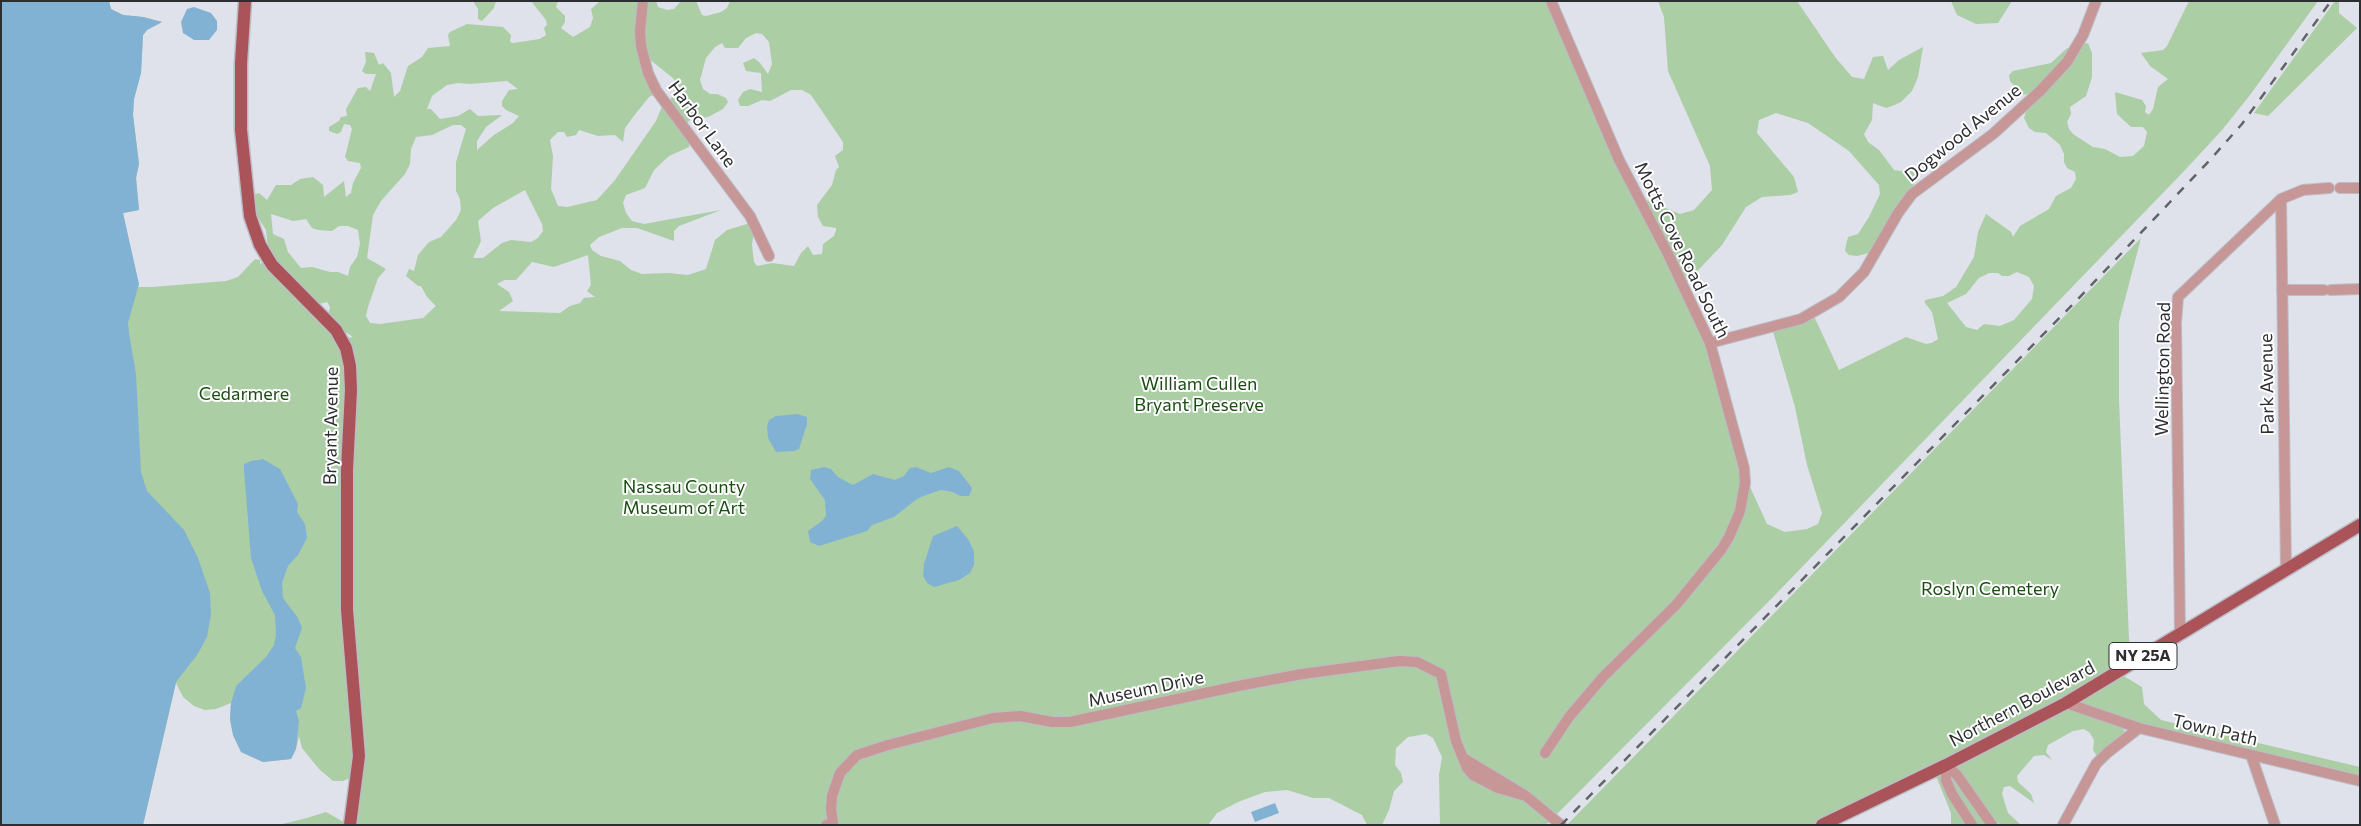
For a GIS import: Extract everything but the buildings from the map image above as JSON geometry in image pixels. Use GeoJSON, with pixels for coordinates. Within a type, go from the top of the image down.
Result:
{"type":"FeatureCollection","features":[{"type":"Feature","properties":{"kind":"main road","name":"Bryant Avenue"},"geometry":{"type":"LineString","coordinates":[[246,1],[241,63],[241,130],[250,216],[260,245],[272,265],[336,330],[346,348],[350,366],[352,390],[347,470],[347,610],[358,756],[350,825]]}},
{"type":"Feature","properties":{"kind":"main road","name":"Northern Boulevard"},"geometry":{"type":"LineString","coordinates":[[1822,825],[1946,765],[2066,703],[2360,525]]}},
{"type":"Feature","properties":{"kind":"street","name":"Harbor Lane"},"geometry":{"type":"LineString","coordinates":[[643,1],[640,31],[641,46],[648,73],[656,90],[750,216],[769,256]]}},
{"type":"Feature","properties":{"kind":"street","name":"Motts Cove Road South"},"geometry":{"type":"LineString","coordinates":[[1545,753],[1570,717],[1603,677],[1676,604],[1721,550],[1729,538],[1740,511],[1744,491],[1744,468],[1710,343],[1698,313],[1619,160],[1551,1]]}},
{"type":"Feature","properties":{"kind":"street","name":"Dogwood Avenue"},"geometry":{"type":"LineString","coordinates":[[1710,343],[1801,319],[1813,314],[1844,292],[1864,272],[1898,213],[1912,194],[1993,134],[2040,92],[2066,62],[2083,35],[2096,1]]}},
{"type":"Feature","properties":{"kind":"street","name":"Wellington Road"},"geometry":{"type":"LineString","coordinates":[[2180,633],[2178,300],[2185,289],[2281,199],[2303,190],[2360,188]]}},
{"type":"Feature","properties":{"kind":"street","name":"Park Avenue"},"geometry":{"type":"LineString","coordinates":[[2281,199],[2286,570]]}},
{"type":"Feature","properties":{"kind":"street"},"geometry":{"type":"LineString","coordinates":[[2282,290],[2360,289]]}},
{"type":"Feature","properties":{"kind":"street","name":"Museum Drive"},"geometry":{"type":"LineString","coordinates":[[826,825],[833,823],[832,796],[840,773],[857,755],[888,744],[993,718],[1020,716],[1052,722],[1070,722],[1275,679],[1399,661],[1416,662],[1441,674],[1456,742],[1462,757],[1526,796],[1561,825]]}},
{"type":"Feature","properties":{"kind":"street","name":"Town Path"},"geometry":{"type":"LineString","coordinates":[[2066,703],[2100,717],[2139,728],[2360,780]]}},
{"type":"Feature","properties":{"kind":"street"},"geometry":{"type":"LineString","coordinates":[[2063,825],[2096,764],[2139,728]]}},
{"type":"Feature","properties":{"kind":"street"},"geometry":{"type":"LineString","coordinates":[[2251,755],[2276,825]]}},
{"type":"Feature","properties":{"kind":"street"},"geometry":{"type":"LineString","coordinates":[[1946,765],[1946,780],[1952,794],[1972,825]]}},
{"type":"Feature","properties":{"kind":"street"},"geometry":{"type":"LineString","coordinates":[[1946,765],[1957,775],[1992,825]]}},
{"type":"Feature","properties":{"kind":"green space","name":"William Cullen Bryant Preserve"},"geometry":{"type":"Polygon","coordinates":[[[86,1],[109,1],[111,9],[123,15],[143,17],[162,22],[147,30],[143,35],[141,73],[134,99],[133,115],[139,164],[136,178],[139,210],[123,213],[138,287],[152,287],[226,281],[238,277],[255,259],[260,260],[260,265],[266,256],[280,273],[268,248],[266,230],[252,208],[253,195],[259,193],[267,200],[276,185],[291,185],[300,179],[313,177],[323,185],[324,197],[344,181],[346,197],[351,193],[353,183],[361,168],[360,163],[348,161],[345,157],[352,129],[350,125],[344,124],[341,132],[337,134],[329,131],[329,127],[339,121],[341,117],[347,116],[346,109],[358,88],[366,87],[370,91],[376,74],[366,74],[362,71],[366,62],[365,52],[374,53],[379,65],[383,63],[391,73],[394,97],[400,91],[408,66],[422,57],[428,48],[450,46],[448,35],[450,32],[467,24],[503,27],[511,35],[510,42],[513,43],[540,39],[546,35],[544,28],[547,25],[546,20],[531,1],[558,1],[556,7],[565,16],[565,22],[561,28],[573,37],[590,27],[593,18],[591,9],[600,1],[656,1],[658,7],[667,10],[674,9],[681,1],[696,1],[702,15],[706,16],[721,12],[727,8],[730,1],[1551,1],[1619,160],[1639,197],[1680,214],[1694,210],[1712,190],[1710,166],[1668,71],[1664,17],[1658,1],[1797,1],[1835,57],[1852,77],[1864,79],[1873,57],[1883,56],[1888,70],[1899,60],[1923,47],[1918,77],[1912,91],[1901,102],[1886,108],[1873,103],[1872,120],[1864,134],[1868,142],[1879,150],[1894,170],[1901,171],[1910,168],[1914,170],[1916,176],[1914,184],[1872,252],[1857,256],[1849,255],[1845,251],[1848,237],[1858,234],[1869,217],[1880,194],[1879,185],[1849,151],[1808,123],[1776,113],[1759,120],[1757,133],[1794,177],[1798,192],[1790,195],[1762,197],[1746,207],[1722,245],[1684,285],[1710,343],[1741,467],[1767,524],[1785,532],[1807,529],[1818,524],[1822,513],[1807,465],[1795,407],[1772,328],[1813,314],[1839,370],[1906,337],[1926,344],[1932,343],[1938,339],[1932,312],[1925,303],[1925,300],[1943,296],[1956,287],[1974,257],[1978,232],[1986,214],[2011,232],[2013,237],[2020,226],[2049,209],[2056,196],[2071,188],[2076,179],[2075,172],[2067,168],[2064,162],[2064,154],[2060,145],[2046,133],[2035,132],[2029,128],[2024,118],[2027,109],[2046,89],[2023,95],[2010,81],[2009,75],[2013,71],[2051,63],[2066,49],[2074,45],[2088,43],[2092,53],[2092,77],[2086,96],[2070,107],[2071,114],[2067,122],[2069,129],[2073,134],[2093,147],[2105,149],[2120,157],[2133,156],[2144,146],[2147,132],[2143,127],[2131,127],[2117,114],[2115,92],[2142,100],[2146,106],[2145,112],[2149,115],[2153,109],[2158,87],[2168,79],[2150,66],[2141,53],[2163,50],[2167,46],[2189,1],[2318,1],[2250,95],[2222,130],[2186,169],[1774,596],[1546,825],[1440,825],[1439,775],[1442,757],[1433,738],[1426,734],[1408,737],[1396,748],[1395,765],[1401,773],[1403,782],[1394,791],[1389,810],[1382,825],[1367,825],[1362,815],[1329,798],[1313,798],[1287,790],[1265,792],[1238,802],[1217,813],[1208,825],[350,825],[358,771],[352,777],[343,781],[333,781],[319,769],[302,748],[299,736],[291,759],[263,762],[241,752],[233,735],[230,719],[231,703],[216,709],[205,710],[194,706],[183,697],[176,683],[143,825],[84,825],[86,805],[100,768],[105,735],[129,689],[131,678],[132,628],[119,631],[115,627],[114,607],[121,605],[127,610],[130,618],[135,621],[148,621],[174,654],[189,648],[192,639],[190,634],[163,606],[154,591],[128,582],[119,574],[116,565],[107,477],[100,463],[110,333],[126,293],[129,260],[116,222],[117,191],[114,176],[101,146],[81,125],[57,114],[51,104],[51,91],[60,51],[86,1]],[[756,33],[746,38],[738,48],[725,48],[722,43],[715,47],[706,58],[700,80],[703,89],[710,94],[717,94],[726,98],[728,102],[723,109],[708,117],[691,119],[688,122],[689,147],[669,156],[654,170],[645,188],[626,195],[623,203],[626,213],[632,221],[644,224],[721,210],[679,226],[674,231],[674,241],[637,228],[622,228],[599,237],[590,245],[592,250],[601,256],[620,261],[631,270],[642,274],[669,273],[688,275],[706,269],[715,240],[727,230],[752,224],[754,230],[752,245],[754,262],[757,266],[772,263],[794,266],[801,253],[808,246],[813,255],[822,254],[823,244],[834,236],[836,228],[823,226],[818,217],[817,205],[832,185],[836,170],[839,167],[835,156],[843,150],[843,142],[811,95],[802,90],[791,90],[770,101],[762,100],[748,106],[740,106],[738,100],[743,92],[750,89],[762,92],[761,73],[746,71],[743,63],[754,58],[768,74],[772,64],[769,42],[762,34],[756,33]],[[646,51],[642,59],[647,79],[655,79],[661,86],[657,93],[649,97],[625,128],[623,142],[615,135],[598,136],[579,130],[576,135],[567,137],[564,132],[558,132],[550,140],[553,156],[551,189],[558,206],[567,207],[597,200],[615,180],[656,121],[663,104],[670,101],[675,89],[674,79],[648,58],[646,51]],[[507,81],[447,85],[432,96],[427,109],[431,109],[440,119],[458,116],[470,109],[478,116],[502,115],[486,127],[477,141],[477,150],[494,135],[513,123],[519,116],[502,106],[502,101],[509,90],[518,89],[507,81]],[[453,125],[432,135],[416,137],[411,149],[410,164],[405,174],[381,201],[373,215],[367,258],[386,269],[378,278],[368,307],[366,316],[370,323],[380,324],[423,318],[436,306],[427,297],[421,286],[418,286],[406,276],[409,269],[414,271],[418,255],[429,242],[441,237],[456,220],[461,210],[460,199],[456,191],[456,162],[466,129],[461,125],[453,125]],[[525,190],[493,208],[478,221],[481,241],[473,258],[483,258],[502,243],[511,240],[531,242],[538,238],[543,231],[542,224],[525,190]],[[271,214],[273,234],[284,239],[288,252],[301,268],[312,267],[348,276],[350,267],[357,257],[360,244],[358,230],[348,226],[339,226],[332,231],[318,230],[312,228],[306,219],[293,221],[271,214]],[[588,255],[554,267],[532,262],[516,280],[505,280],[497,284],[509,292],[513,301],[499,311],[560,313],[570,306],[580,303],[584,298],[595,297],[587,291],[591,285],[588,255]],[[2017,272],[2009,276],[2002,276],[1998,273],[1989,273],[1979,278],[1966,294],[1947,303],[1966,327],[1977,330],[1984,324],[2000,326],[2014,320],[2032,299],[2034,286],[2029,277],[2017,272]],[[305,299],[343,339],[353,337],[330,322],[328,317],[330,307],[327,302],[314,305],[305,299]],[[349,651],[348,664],[351,701],[358,755],[357,720],[349,651]]]}},
{"type":"Feature","properties":{"kind":"green space"},"geometry":{"type":"Polygon","coordinates":[[[473,1],[496,1],[494,8],[482,21],[478,19],[478,9],[473,1]]]}},
{"type":"Feature","properties":{"kind":"green space"},"geometry":{"type":"Polygon","coordinates":[[[1951,1],[2012,1],[1998,23],[1976,24],[1957,15],[1951,1]]]}},
{"type":"Feature","properties":{"kind":"green space"},"geometry":{"type":"Polygon","coordinates":[[[2335,1],[2339,1],[2339,13],[2357,28],[2268,116],[2254,113],[2335,1]]]}},
{"type":"Feature","properties":{"kind":"green space","name":"Roslyn Cemetery"},"geometry":{"type":"Polygon","coordinates":[[[2141,238],[2119,322],[2119,400],[2130,663],[2117,672],[2142,687],[2144,704],[2161,720],[2360,767],[2360,781],[2123,728],[2127,737],[2101,756],[2096,755],[2093,750],[2094,740],[2090,733],[2084,729],[2073,731],[2048,745],[2046,752],[2052,760],[2044,755],[2034,756],[2017,776],[2018,782],[2031,794],[2034,803],[2010,786],[2004,787],[2002,794],[2008,813],[2021,825],[2001,825],[1995,821],[1992,825],[1951,825],[1951,813],[1934,771],[1822,825],[1567,825],[2141,238]]]}},
{"type":"Feature","properties":{"kind":"green space"},"geometry":{"type":"Polygon","coordinates":[[[326,812],[349,825],[278,825],[307,818],[326,812]]]}},
{"type":"Feature","properties":{"kind":"water"},"geometry":{"type":"Polygon","coordinates":[[[1,1],[109,1],[111,9],[123,15],[143,17],[162,22],[147,30],[143,35],[141,73],[134,99],[133,115],[139,164],[136,178],[139,210],[123,213],[139,284],[128,323],[136,374],[141,472],[147,491],[184,530],[198,558],[210,593],[211,615],[207,637],[197,655],[176,682],[143,825],[1,825],[1,1]]]}},
{"type":"Feature","properties":{"kind":"water"},"geometry":{"type":"Polygon","coordinates":[[[194,7],[211,13],[217,21],[217,30],[209,40],[194,40],[183,33],[181,22],[187,9],[194,7]]]}},
{"type":"Feature","properties":{"kind":"water"},"geometry":{"type":"Polygon","coordinates":[[[797,414],[807,417],[807,424],[799,449],[776,452],[768,438],[767,427],[769,420],[776,416],[797,414]]]}},
{"type":"Feature","properties":{"kind":"water"},"geometry":{"type":"Polygon","coordinates":[[[263,459],[280,469],[298,504],[297,512],[305,524],[307,538],[298,555],[288,566],[282,583],[283,598],[298,618],[302,628],[295,648],[301,657],[306,688],[301,708],[296,711],[299,721],[296,749],[291,759],[263,762],[241,752],[233,735],[230,719],[231,703],[236,686],[266,657],[274,645],[276,635],[275,615],[262,591],[251,558],[244,470],[244,464],[263,459]]]}},
{"type":"Feature","properties":{"kind":"water"},"geometry":{"type":"Polygon","coordinates":[[[824,467],[831,469],[838,477],[853,485],[873,474],[895,480],[904,476],[910,468],[916,467],[931,473],[949,467],[959,471],[972,488],[969,496],[960,496],[953,492],[941,490],[926,495],[917,499],[894,517],[872,525],[867,531],[819,546],[810,542],[808,531],[826,516],[825,500],[810,479],[811,470],[824,467]]]}},
{"type":"Feature","properties":{"kind":"water"},"geometry":{"type":"Polygon","coordinates":[[[957,526],[968,539],[974,551],[974,565],[970,573],[959,580],[934,587],[927,583],[923,576],[924,564],[933,536],[957,526]]]}},
{"type":"Feature","properties":{"kind":"water"},"geometry":{"type":"Polygon","coordinates":[[[1275,803],[1279,813],[1255,822],[1251,812],[1275,803]]]}},
{"type":"Feature","properties":{"kind":"railway"},"geometry":{"type":"LineString","coordinates":[[1561,825],[2079,298],[2209,161],[2242,124],[2331,1]]}},
{"type":"Feature","properties":{"kind":"park label","name":"Cedarmere"},"geometry":{"type":"Point","coordinates":[244,394]}},
{"type":"Feature","properties":{"kind":"park label","name":"Nassau County Museum of Art"},"geometry":{"type":"Point","coordinates":[684,497]}}]}
